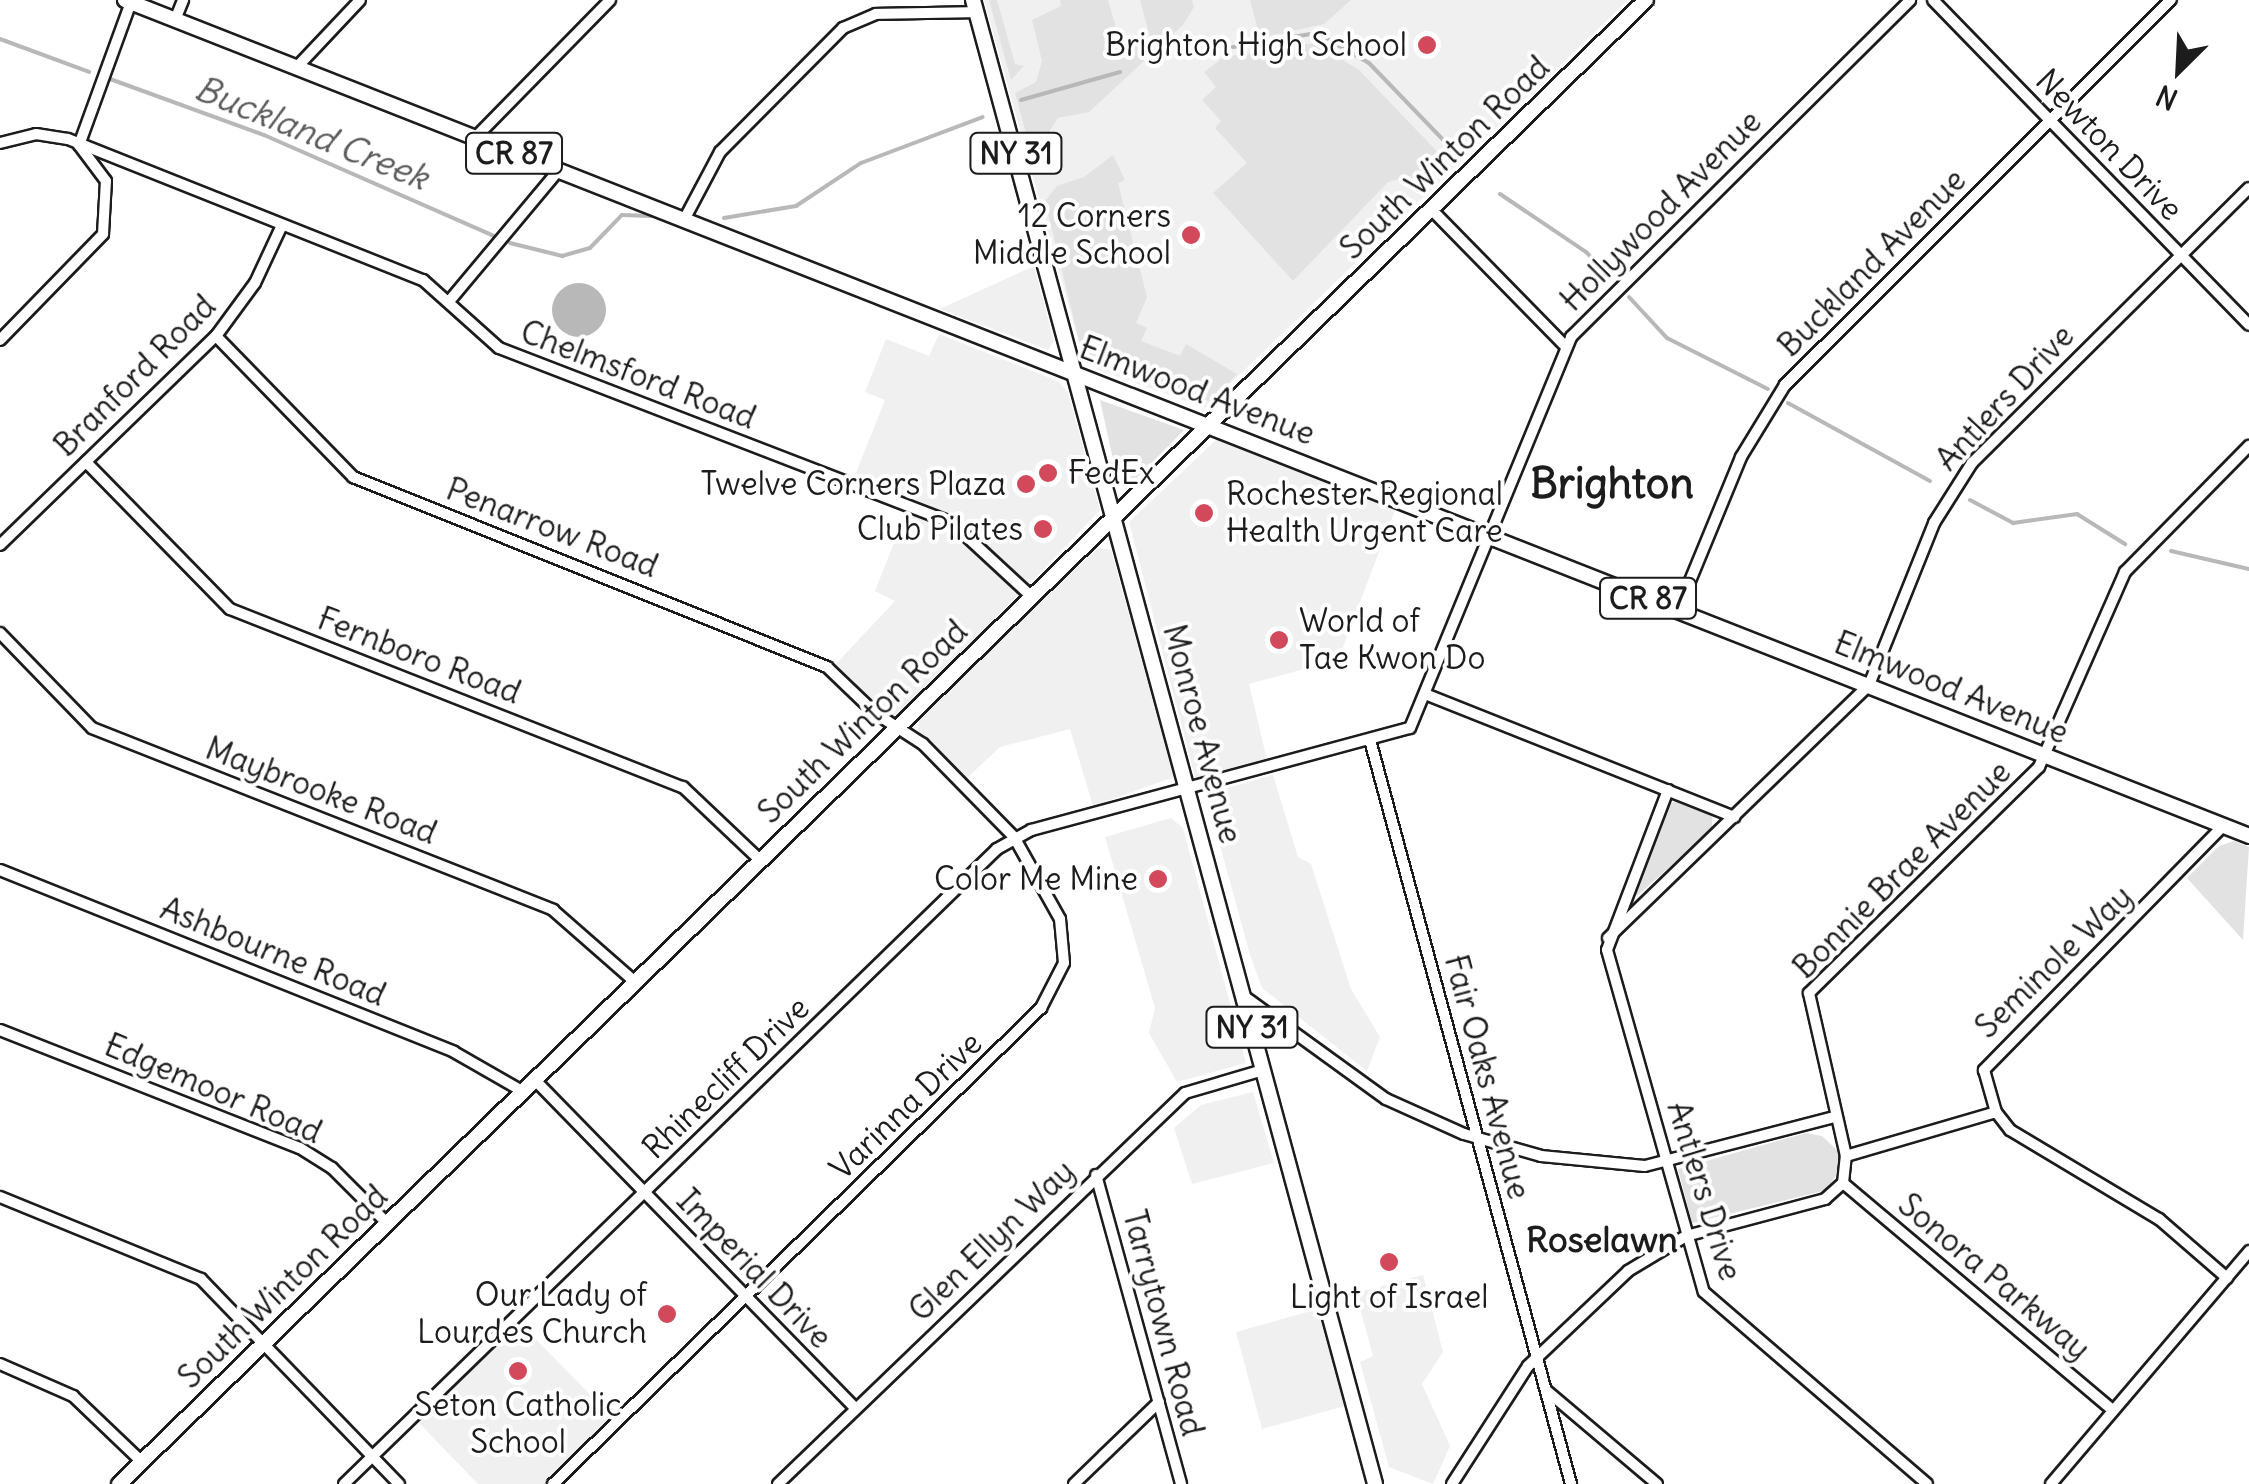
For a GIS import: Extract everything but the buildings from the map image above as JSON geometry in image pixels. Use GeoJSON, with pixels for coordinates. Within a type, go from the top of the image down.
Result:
{"type":"FeatureCollection","features":[{"type":"Feature","properties":{"kind":"main road","name":"South Winton Road"},"geometry":{"type":"LineString","coordinates":[[119,1484],[1646,0]]}},
{"type":"Feature","properties":{"kind":"main road","name":"Elmwood Avenue"},"geometry":{"type":"LineString","coordinates":[[128,1],[2249,836]]}},
{"type":"Feature","properties":{"kind":"main road","name":"Monroe Avenue"},"geometry":{"type":"LineString","coordinates":[[975,6],[1375,1484]]}},
{"type":"Feature","properties":{"kind":"street"},"geometry":{"type":"LineString","coordinates":[[174,20],[183,0]]}},
{"type":"Feature","properties":{"kind":"street"},"geometry":{"type":"LineString","coordinates":[[296,68],[360,0]]}},
{"type":"Feature","properties":{"kind":"street"},"geometry":{"type":"LineString","coordinates":[[475,138],[610,0]]}},
{"type":"Feature","properties":{"kind":"street","name":"Hollywood Avenue"},"geometry":{"type":"LineString","coordinates":[[1189,791],[1410,728],[1566,346],[1910,0]]}},
{"type":"Feature","properties":{"kind":"street","name":"Newton Drive"},"geometry":{"type":"LineString","coordinates":[[1933,0],[2249,324]]}},
{"type":"Feature","properties":{"kind":"street","name":"Buckland Avenue"},"geometry":{"type":"LineString","coordinates":[[1678,610],[1741,457],[1785,385],[2172,0]]}},
{"type":"Feature","properties":{"kind":"street"},"geometry":{"type":"LineString","coordinates":[[0,340],[103,234],[106,181],[79,145],[128,1]]}},
{"type":"Feature","properties":{"kind":"street"},"geometry":{"type":"LineString","coordinates":[[684,220],[720,152],[842,28],[876,14],[975,6]]}},
{"type":"Feature","properties":{"kind":"street","name":"Chelmsford Road"},"geometry":{"type":"LineString","coordinates":[[0,143],[36,134],[79,145],[423,280],[451,299],[499,348],[950,522],[1032,597]]}},
{"type":"Feature","properties":{"kind":"street"},"geometry":{"type":"LineString","coordinates":[[451,299],[558,171]]}},
{"type":"Feature","properties":{"kind":"street","name":"Antlers Drive"},"geometry":{"type":"LineString","coordinates":[[1927,1484],[1707,1297],[1686,1236],[1608,938],[1869,685],[1934,522],[1972,462],[2249,188]]}},
{"type":"Feature","properties":{"kind":"street"},"geometry":{"type":"LineString","coordinates":[[1432,210],[1566,346]]}},
{"type":"Feature","properties":{"kind":"street","name":"Branford Road"},"geometry":{"type":"LineString","coordinates":[[0,544],[216,336],[254,284],[282,225]]}},
{"type":"Feature","properties":{"kind":"street","name":"Penarrow Road"},"geometry":{"type":"LineString","coordinates":[[216,336],[353,477],[802,652],[898,727]]}},
{"type":"Feature","properties":{"kind":"street","name":"Bonnie Brae Avenue"},"geometry":{"type":"LineString","coordinates":[[1846,1156],[1834,1118],[1809,993],[2045,754],[2126,572],[2249,446]]}},
{"type":"Feature","properties":{"kind":"street","name":"Fernboro Road"},"geometry":{"type":"LineString","coordinates":[[86,462],[230,609],[668,780],[698,798],[760,860]]}},
{"type":"Feature","properties":{"kind":"street","name":"Maybrooke Road"},"geometry":{"type":"LineString","coordinates":[[0,633],[92,728],[553,910],[634,981]]}},
{"type":"Feature","properties":{"kind":"street"},"geometry":{"type":"LineString","coordinates":[[1425,694],[1734,818]]}},
{"type":"Feature","properties":{"kind":"street","name":"Varinna Drive"},"geometry":{"type":"LineString","coordinates":[[553,1484],[747,1298],[1051,995],[1064,963],[1060,918],[1014,837],[923,744],[898,727]]}},
{"type":"Feature","properties":{"kind":"street","name":"Fair Oaks Avenue"},"geometry":{"type":"LineString","coordinates":[[1370,740],[1572,1484]]}},
{"type":"Feature","properties":{"kind":"street"},"geometry":{"type":"LineString","coordinates":[[1608,938],[1668,790]]}},
{"type":"Feature","properties":{"kind":"street","name":"Rhinecliff Drive"},"geometry":{"type":"LineString","coordinates":[[344,1484],[1014,837],[1189,791]]}},
{"type":"Feature","properties":{"kind":"street","name":"Seminole Way"},"geometry":{"type":"LineString","coordinates":[[1996,1112],[1984,1076],[1988,1060],[2224,826]]}},
{"type":"Feature","properties":{"kind":"street","name":"Ashbourne Road"},"geometry":{"type":"LineString","coordinates":[[0,870],[454,1052],[522,1091]]}},
{"type":"Feature","properties":{"kind":"street"},"geometry":{"type":"LineString","coordinates":[[1245,996],[1361,1084],[1478,1140],[1572,1161],[1666,1162],[1834,1118]]}},
{"type":"Feature","properties":{"kind":"street","name":"Edgemoor Road"},"geometry":{"type":"LineString","coordinates":[[0,1030],[300,1148],[332,1168],[387,1223]]}},
{"type":"Feature","properties":{"kind":"street","name":"Glen Ellyn Way"},"geometry":{"type":"LineString","coordinates":[[778,1484],[1185,1093],[1262,1070]]}},
{"type":"Feature","properties":{"kind":"street","name":"Imperial Drive"},"geometry":{"type":"LineString","coordinates":[[534,1079],[854,1408]]}},
{"type":"Feature","properties":{"kind":"street"},"geometry":{"type":"LineString","coordinates":[[1452,1484],[1538,1354],[1628,1270],[1686,1236],[1814,1204],[1843,1182],[1846,1156],[1996,1112],[2019,1138],[2159,1219],[2227,1278]]}},
{"type":"Feature","properties":{"kind":"street","name":"Tarrytown Road"},"geometry":{"type":"LineString","coordinates":[[1096,1175],[1181,1484]]}},
{"type":"Feature","properties":{"kind":"street","name":"Sonora Parkway"},"geometry":{"type":"LineString","coordinates":[[1843,1182],[2113,1410]]}},
{"type":"Feature","properties":{"kind":"street"},"geometry":{"type":"LineString","coordinates":[[0,1197],[192,1272],[398,1484]]}},
{"type":"Feature","properties":{"kind":"street"},"geometry":{"type":"LineString","coordinates":[[2051,1484],[2249,1252]]}},
{"type":"Feature","properties":{"kind":"street"},"geometry":{"type":"LineString","coordinates":[[0,1364],[74,1396],[142,1462]]}},
{"type":"Feature","properties":{"kind":"street"},"geometry":{"type":"LineString","coordinates":[[1546,1389],[1657,1484]]}},
{"type":"Feature","properties":{"kind":"street"},"geometry":{"type":"LineString","coordinates":[[1074,1484],[1159,1402]]}},
{"type":"Feature","properties":{"kind":"shaded area"},"geometry":{"type":"Polygon","coordinates":[[[984,0],[1628,0],[1205,408],[1096,369],[1083,357],[984,0]]]}},
{"type":"Feature","properties":{"kind":"shaded area"},"geometry":{"type":"Polygon","coordinates":[[[989,0],[997,0],[1015,64],[1024,66],[1011,80],[989,0]]]}},
{"type":"Feature","properties":{"kind":"shaded area"},"geometry":{"type":"Polygon","coordinates":[[[1060,0],[1108,0],[1122,49],[1151,41],[1140,0],[1192,0],[1194,7],[1183,25],[1089,112],[1058,118],[1042,143],[1049,146],[1032,156],[1015,93],[1036,82],[1042,61],[1032,20],[1061,6],[1060,0]]]}},
{"type":"Feature","properties":{"kind":"shaded area"},"geometry":{"type":"Polygon","coordinates":[[[1250,0],[1351,0],[1324,24],[1260,38],[1250,0]]]}},
{"type":"Feature","properties":{"kind":"shaded area"},"geometry":{"type":"Polygon","coordinates":[[[1317,44],[1359,70],[1450,165],[1426,185],[1406,177],[1388,182],[1293,281],[1213,193],[1247,163],[1215,128],[1221,121],[1202,100],[1216,87],[1204,72],[1224,57],[1317,44]]]}},
{"type":"Feature","properties":{"kind":"shaded area"},"geometry":{"type":"Polygon","coordinates":[[[1113,155],[1125,180],[1118,183],[1147,297],[1136,323],[1147,328],[1141,341],[1180,356],[1186,344],[1237,374],[1211,402],[1083,357],[1045,201],[1057,186],[1084,177],[1113,155]]]}},
{"type":"Feature","properties":{"kind":"shaded area"},"geometry":{"type":"Polygon","coordinates":[[[1034,266],[1054,341],[1048,350],[940,309],[1034,266]]]}},
{"type":"Feature","properties":{"kind":"shaded area"},"geometry":{"type":"Polygon","coordinates":[[[579,283],[598,291],[606,310],[598,329],[579,337],[560,329],[552,310],[560,291],[579,283]]]}},
{"type":"Feature","properties":{"kind":"shaded area"},"geometry":{"type":"Polygon","coordinates":[[[939,334],[1058,381],[1068,392],[1100,510],[1029,585],[955,518],[853,480],[885,400],[865,392],[886,339],[929,356],[939,334]]]}},
{"type":"Feature","properties":{"kind":"shaded area"},"geometry":{"type":"Polygon","coordinates":[[[1100,400],[1184,430],[1126,489],[1118,482],[1100,400]]]}},
{"type":"Feature","properties":{"kind":"shaded area"},"geometry":{"type":"Polygon","coordinates":[[[1217,439],[1395,510],[1338,660],[1249,684],[1268,764],[1203,781],[1195,777],[1129,522],[1217,439]]]}},
{"type":"Feature","properties":{"kind":"shaded area"},"geometry":{"type":"Polygon","coordinates":[[[906,512],[951,529],[1019,594],[898,717],[887,718],[834,666],[895,601],[875,591],[906,512]]]}},
{"type":"Feature","properties":{"kind":"shaded area"},"geometry":{"type":"Polygon","coordinates":[[[1098,548],[1111,550],[1174,777],[1093,806],[1070,729],[1000,747],[966,779],[918,731],[919,716],[1098,548]]]}},
{"type":"Feature","properties":{"kind":"shaded area"},"geometry":{"type":"Polygon","coordinates":[[[1273,775],[1298,857],[1311,864],[1351,989],[1380,1037],[1367,1071],[1262,988],[1250,955],[1206,794],[1273,775]]]}},
{"type":"Feature","properties":{"kind":"shaded area"},"geometry":{"type":"Polygon","coordinates":[[[1678,800],[1712,815],[1712,829],[1637,896],[1634,889],[1670,804],[1678,800]]]}},
{"type":"Feature","properties":{"kind":"shaded area"},"geometry":{"type":"Polygon","coordinates":[[[1171,818],[1183,828],[1246,1063],[1177,1082],[1149,1033],[1155,1008],[1105,837],[1171,818]]]}},
{"type":"Feature","properties":{"kind":"shaded area"},"geometry":{"type":"Polygon","coordinates":[[[2234,841],[2249,847],[2243,940],[2187,878],[2219,846],[2234,841]]]}},
{"type":"Feature","properties":{"kind":"shaded area"},"geometry":{"type":"Polygon","coordinates":[[[1253,1092],[1274,1163],[1192,1184],[1174,1128],[1201,1105],[1253,1092]]]}},
{"type":"Feature","properties":{"kind":"shaded area"},"geometry":{"type":"Polygon","coordinates":[[[1806,1133],[1822,1136],[1838,1151],[1841,1167],[1827,1190],[1692,1223],[1678,1169],[1806,1133]]]}},
{"type":"Feature","properties":{"kind":"shaded area"},"geometry":{"type":"Polygon","coordinates":[[[1423,1275],[1443,1352],[1422,1384],[1450,1446],[1433,1484],[1389,1467],[1360,1362],[1373,1356],[1356,1293],[1423,1275]]]}},
{"type":"Feature","properties":{"kind":"shaded area"},"geometry":{"type":"Polygon","coordinates":[[[1318,1309],[1335,1368],[1325,1371],[1335,1369],[1345,1406],[1262,1429],[1236,1332],[1318,1309]]]}},
{"type":"Feature","properties":{"kind":"shaded area","name":"Seton Catholic School"},"geometry":{"type":"Polygon","coordinates":[[[520,1323],[613,1418],[545,1484],[478,1484],[418,1422],[520,1323]]]}},
{"type":"Feature","properties":{"kind":"waterway","name":"Buckland Creek"},"geometry":{"type":"LineString","coordinates":[[1233,47],[1317,33],[1369,63],[1453,150]]}},
{"type":"Feature","properties":{"kind":"waterway","name":"Buckland Creek"},"geometry":{"type":"LineString","coordinates":[[0,39],[89,72]]}},
{"type":"Feature","properties":{"kind":"waterway","name":"Buckland Creek"},"geometry":{"type":"LineString","coordinates":[[1021,100],[1120,72]]}},
{"type":"Feature","properties":{"kind":"waterway","name":"Buckland Creek"},"geometry":{"type":"LineString","coordinates":[[110,79],[264,135],[494,236]]}},
{"type":"Feature","properties":{"kind":"waterway","name":"Buckland Creek"},"geometry":{"type":"LineString","coordinates":[[724,218],[796,206],[861,163],[983,117]]}},
{"type":"Feature","properties":{"kind":"waterway"},"geometry":{"type":"LineString","coordinates":[[1500,194],[1586,252],[1609,276]]}},
{"type":"Feature","properties":{"kind":"waterway","name":"Buckland Creek"},"geometry":{"type":"LineString","coordinates":[[510,243],[562,256],[590,248],[622,215],[651,216]]}},
{"type":"Feature","properties":{"kind":"waterway"},"geometry":{"type":"LineString","coordinates":[[1629,297],[1667,338],[1768,389]]}},
{"type":"Feature","properties":{"kind":"waterway"},"geometry":{"type":"LineString","coordinates":[[1788,403],[1930,481]]}},
{"type":"Feature","properties":{"kind":"waterway"},"geometry":{"type":"LineString","coordinates":[[1970,500],[2013,523],[2077,514],[2125,544]]}},
{"type":"Feature","properties":{"kind":"waterway"},"geometry":{"type":"LineString","coordinates":[[2171,551],[2249,569]]}},
{"type":"Feature","properties":{"kind":"place","name":"Brighton High School"},"geometry":{"type":"Point","coordinates":[1427,45]}},
{"type":"Feature","properties":{"kind":"place","name":"12 Corners Middle School"},"geometry":{"type":"Point","coordinates":[1191,235]}},
{"type":"Feature","properties":{"kind":"place","name":"FedEx"},"geometry":{"type":"Point","coordinates":[1048,473]}},
{"type":"Feature","properties":{"kind":"place","name":"Twelve Corners Plaza"},"geometry":{"type":"Point","coordinates":[1026,484]}},
{"type":"Feature","properties":{"kind":"place","name":"Rochester Regional Health Urgent Care"},"geometry":{"type":"Point","coordinates":[1204,513]}},
{"type":"Feature","properties":{"kind":"place","name":"Club Pilates"},"geometry":{"type":"Point","coordinates":[1043,529]}},
{"type":"Feature","properties":{"kind":"place","name":"World of Tae Kwon Do"},"geometry":{"type":"Point","coordinates":[1279,640]}},
{"type":"Feature","properties":{"kind":"place","name":"Color Me Mine"},"geometry":{"type":"Point","coordinates":[1158,879]}},
{"type":"Feature","properties":{"kind":"place","name":"Light of Israel"},"geometry":{"type":"Point","coordinates":[1389,1262]}},
{"type":"Feature","properties":{"kind":"place","name":"Our Lady of Lourdes Church"},"geometry":{"type":"Point","coordinates":[667,1314]}},
{"type":"Feature","properties":{"kind":"place","name":"Seton Catholic School"},"geometry":{"type":"Point","coordinates":[518,1371]}},
{"type":"Feature","properties":{"kind":"district","name":"Brighton"},"geometry":{"type":"Point","coordinates":[1612,483]}},
{"type":"Feature","properties":{"kind":"district","name":"Roselawn"},"geometry":{"type":"Point","coordinates":[1602,1239]}}]}
